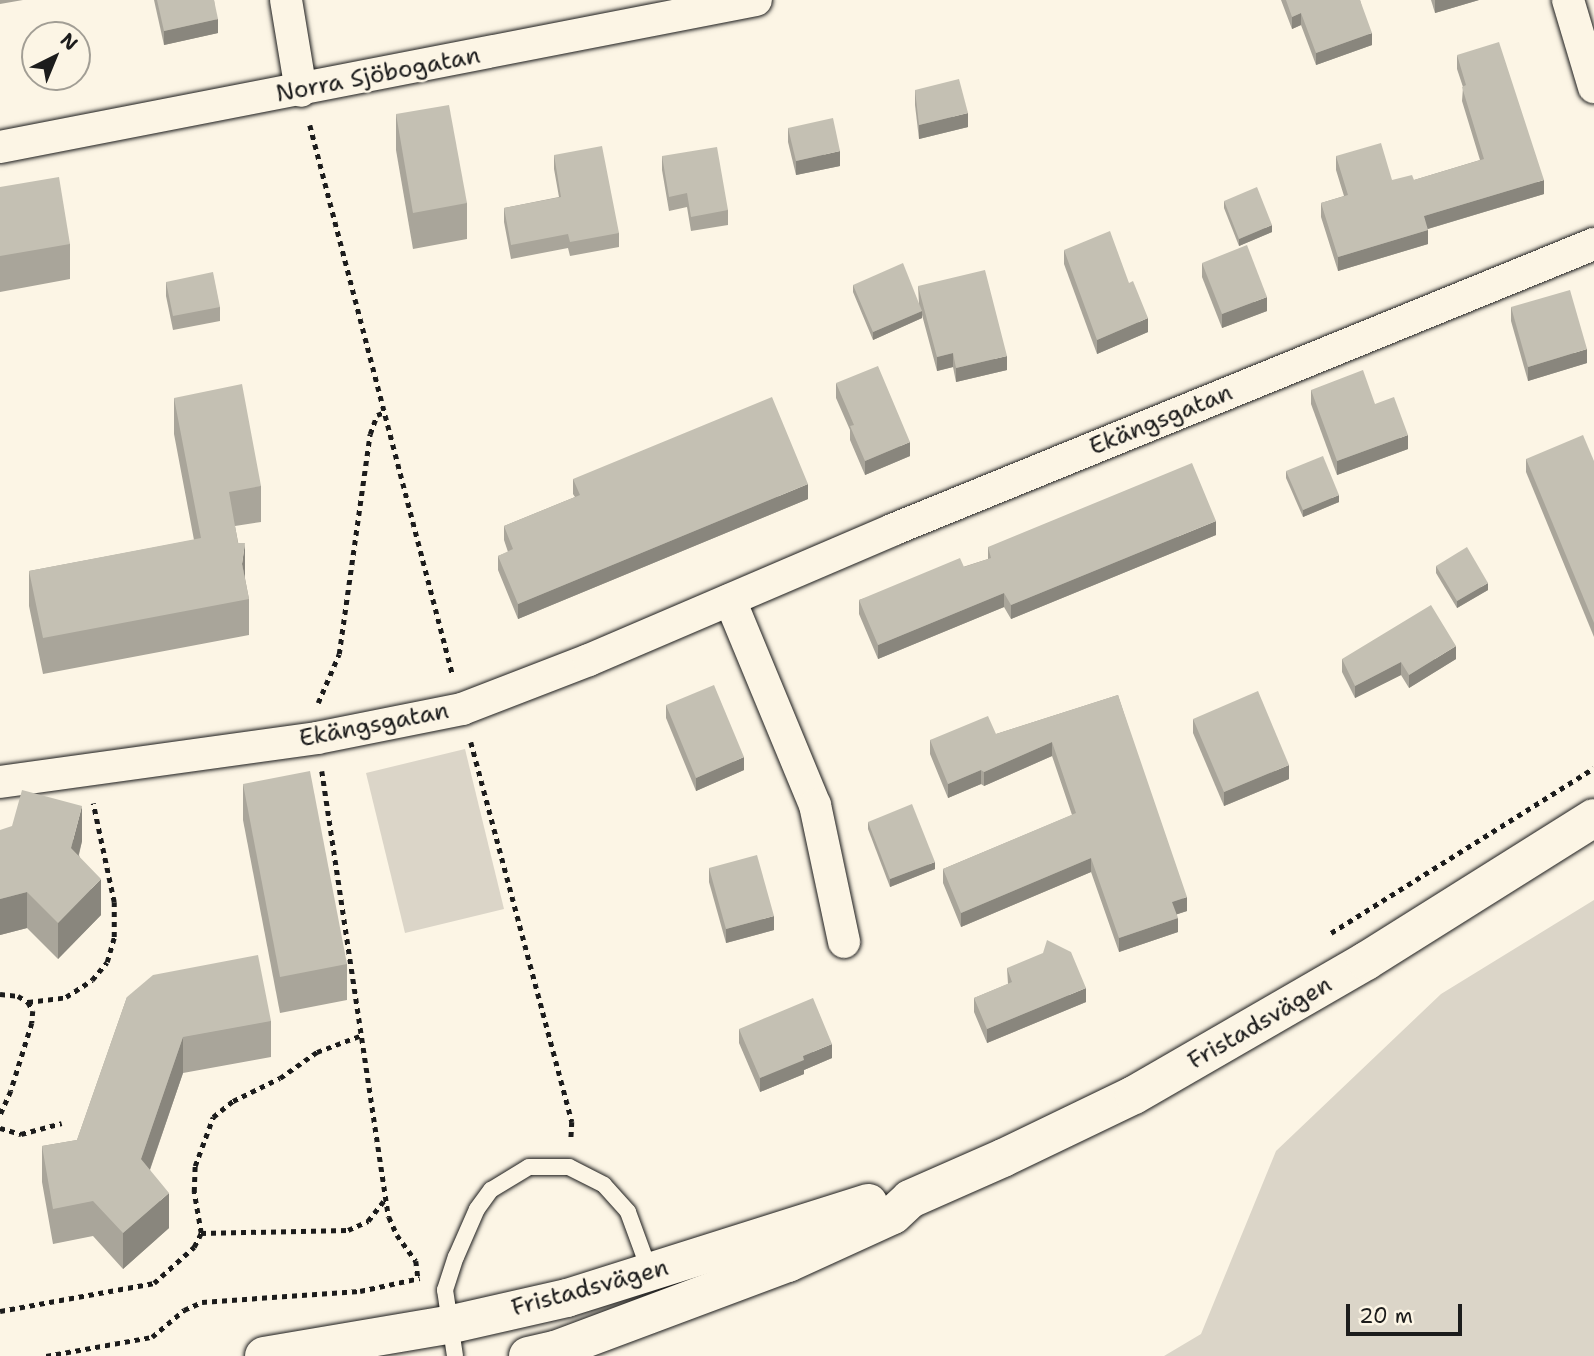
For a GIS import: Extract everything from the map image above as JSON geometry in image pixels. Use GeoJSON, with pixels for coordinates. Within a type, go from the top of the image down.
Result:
{"type":"FeatureCollection","features":[{"type":"Feature","properties":{"kind":"street"},"geometry":{"type":"LineString","coordinates":[[286,0],[301,91]]}},
{"type":"Feature","properties":{"kind":"street","name":"Norra Sjöbogatan"},"geometry":{"type":"LineString","coordinates":[[0,147],[301,91],[756,0]]}},
{"type":"Feature","properties":{"kind":"street"},"geometry":{"type":"LineString","coordinates":[[1568,0],[1594,86]]}},
{"type":"Feature","properties":{"kind":"street","name":"Ekängsgatan"},"geometry":{"type":"LineString","coordinates":[[0,782],[317,738],[462,709],[1485,286],[1594,244]]}},
{"type":"Feature","properties":{"kind":"street"},"geometry":{"type":"LineString","coordinates":[[730,600],[815,805],[844,943]]}},
{"type":"Feature","properties":{"kind":"street","name":"Fristadsvägen"},"geometry":{"type":"LineString","coordinates":[[527,1356],[555,1350],[776,1268],[893,1215],[910,1199],[1134,1095],[1366,961],[1594,818]]}},
{"type":"Feature","properties":{"kind":"street","name":"Fristadsvägen"},"geometry":{"type":"LineString","coordinates":[[264,1356],[452,1340],[567,1298],[651,1274],[881,1199],[910,1199]]}},
{"type":"Feature","properties":{"kind":"lane"},"geometry":{"type":"LineString","coordinates":[[452,1340],[446,1290],[477,1209],[491,1190],[529,1167],[569,1167],[604,1185],[628,1212],[651,1274]]}},
{"type":"Feature","properties":{"kind":"path"},"geometry":{"type":"LineString","coordinates":[[301,91],[572,1122],[569,1167]]}},
{"type":"Feature","properties":{"kind":"path"},"geometry":{"type":"LineString","coordinates":[[384,412],[377,415],[370,434],[339,654],[318,697],[317,738],[386,1198],[397,1235],[416,1261],[418,1278]]}},
{"type":"Feature","properties":{"kind":"path"},"geometry":{"type":"LineString","coordinates":[[1325,937],[1594,768]]}},
{"type":"Feature","properties":{"kind":"path"},"geometry":{"type":"LineString","coordinates":[[0,994],[18,996],[29,1002],[66,997],[92,980],[107,962],[114,937],[114,902],[86,770]]}},
{"type":"Feature","properties":{"kind":"path"},"geometry":{"type":"LineString","coordinates":[[0,1116],[11,1091],[32,1023],[33,1011],[29,1002]]}},
{"type":"Feature","properties":{"kind":"path"},"geometry":{"type":"LineString","coordinates":[[0,1311],[154,1283],[194,1247],[201,1234],[194,1192],[195,1166],[213,1117],[233,1101],[280,1078],[317,1052],[362,1035]]}},
{"type":"Feature","properties":{"kind":"path"},"geometry":{"type":"LineString","coordinates":[[0,1128],[21,1134],[62,1123]]}},
{"type":"Feature","properties":{"kind":"path"},"geometry":{"type":"LineString","coordinates":[[201,1234],[348,1230],[368,1221],[386,1198]]}},
{"type":"Feature","properties":{"kind":"path"},"geometry":{"type":"LineString","coordinates":[[46,1356],[152,1337],[184,1310],[202,1302],[360,1291],[418,1278],[450,1278]]}},
{"type":"Feature","properties":{"kind":"shaded area"},"geometry":{"type":"Polygon","coordinates":[[[465,749],[504,909],[405,933],[366,773],[465,749]]]}},
{"type":"Feature","properties":{"kind":"shaded area"},"geometry":{"type":"Polygon","coordinates":[[[1594,900],[1594,1356],[1164,1356],[1201,1334],[1276,1151],[1441,994],[1594,900]]]}},
{"type":"Feature","properties":{"kind":"building"},"geometry":{"type":"Polygon","coordinates":[[[157,0],[214,0],[218,19],[164,31],[157,0]]]}},
{"type":"Feature","properties":{"kind":"building"},"geometry":{"type":"Polygon","coordinates":[[[1286,0],[1360,0],[1372,33],[1316,53],[1301,13],[1292,17],[1286,0]]]}},
{"type":"Feature","properties":{"kind":"building"},"geometry":{"type":"Polygon","coordinates":[[[1499,42],[1544,180],[1424,216],[1428,230],[1338,257],[1321,203],[1348,195],[1336,156],[1381,143],[1392,180],[1412,175],[1414,180],[1484,159],[1462,87],[1466,85],[1457,55],[1499,42]]]}},
{"type":"Feature","properties":{"kind":"building"},"geometry":{"type":"Polygon","coordinates":[[[959,79],[968,113],[919,125],[915,90],[959,79]]]}},
{"type":"Feature","properties":{"kind":"building"},"geometry":{"type":"Polygon","coordinates":[[[449,105],[467,203],[413,213],[396,114],[449,105]]]}},
{"type":"Feature","properties":{"kind":"building"},"geometry":{"type":"Polygon","coordinates":[[[833,118],[840,151],[796,161],[788,128],[833,118]]]}},
{"type":"Feature","properties":{"kind":"building"},"geometry":{"type":"Polygon","coordinates":[[[602,146],[619,233],[570,242],[568,234],[511,245],[504,208],[561,197],[554,155],[602,146]]]}},
{"type":"Feature","properties":{"kind":"building"},"geometry":{"type":"Polygon","coordinates":[[[717,147],[728,210],[691,217],[687,193],[669,197],[662,156],[717,147]]]}},
{"type":"Feature","properties":{"kind":"building"},"geometry":{"type":"Polygon","coordinates":[[[59,177],[70,244],[0,256],[0,187],[59,177]]]}},
{"type":"Feature","properties":{"kind":"building"},"geometry":{"type":"Polygon","coordinates":[[[1257,187],[1272,225],[1239,239],[1224,201],[1257,187]]]}},
{"type":"Feature","properties":{"kind":"building"},"geometry":{"type":"Polygon","coordinates":[[[1110,231],[1129,283],[1133,281],[1148,318],[1097,340],[1064,250],[1110,231]]]}},
{"type":"Feature","properties":{"kind":"building"},"geometry":{"type":"Polygon","coordinates":[[[1247,245],[1267,297],[1222,314],[1202,263],[1247,245]]]}},
{"type":"Feature","properties":{"kind":"building"},"geometry":{"type":"Polygon","coordinates":[[[903,263],[922,311],[873,332],[853,285],[903,263]]]}},
{"type":"Feature","properties":{"kind":"building"},"geometry":{"type":"Polygon","coordinates":[[[985,270],[1007,356],[956,368],[953,353],[937,357],[918,286],[985,270]]]}},
{"type":"Feature","properties":{"kind":"building"},"geometry":{"type":"Polygon","coordinates":[[[213,272],[220,307],[173,316],[166,282],[213,272]]]}},
{"type":"Feature","properties":{"kind":"building"},"geometry":{"type":"Polygon","coordinates":[[[1570,290],[1587,349],[1528,367],[1511,307],[1570,290]]]}},
{"type":"Feature","properties":{"kind":"building"},"geometry":{"type":"Polygon","coordinates":[[[878,366],[910,442],[865,461],[850,426],[854,425],[836,383],[878,366]]]}},
{"type":"Feature","properties":{"kind":"building"},"geometry":{"type":"Polygon","coordinates":[[[1363,370],[1375,404],[1394,397],[1408,435],[1337,461],[1311,390],[1363,370]]]}},
{"type":"Feature","properties":{"kind":"building"},"geometry":{"type":"Polygon","coordinates":[[[242,384],[261,486],[229,492],[238,543],[245,543],[242,564],[249,599],[43,638],[29,571],[201,538],[174,398],[242,384]]]}},
{"type":"Feature","properties":{"kind":"building"},"geometry":{"type":"Polygon","coordinates":[[[772,397],[808,484],[518,604],[498,556],[513,549],[504,526],[580,495],[573,479],[772,397]]]}},
{"type":"Feature","properties":{"kind":"building"},"geometry":{"type":"Polygon","coordinates":[[[1583,435],[1594,461],[1594,623],[1526,459],[1583,435]]]}},
{"type":"Feature","properties":{"kind":"building"},"geometry":{"type":"Polygon","coordinates":[[[1323,456],[1339,495],[1303,510],[1286,471],[1323,456]]]}},
{"type":"Feature","properties":{"kind":"building"},"geometry":{"type":"Polygon","coordinates":[[[1192,463],[1216,521],[1011,605],[1004,593],[878,645],[859,600],[960,558],[964,567],[991,558],[988,547],[1192,463]]]}},
{"type":"Feature","properties":{"kind":"building"},"geometry":{"type":"Polygon","coordinates":[[[1467,547],[1488,583],[1457,601],[1436,566],[1467,547]]]}},
{"type":"Feature","properties":{"kind":"building"},"geometry":{"type":"Polygon","coordinates":[[[1431,605],[1456,646],[1409,675],[1401,662],[1355,686],[1342,659],[1431,605]]]}},
{"type":"Feature","properties":{"kind":"building"},"geometry":{"type":"Polygon","coordinates":[[[714,685],[744,757],[696,778],[666,705],[714,685]]]}},
{"type":"Feature","properties":{"kind":"building"},"geometry":{"type":"Polygon","coordinates":[[[1258,691],[1289,765],[1224,792],[1193,719],[1258,691]]]}},
{"type":"Feature","properties":{"kind":"building"},"geometry":{"type":"Polygon","coordinates":[[[1118,695],[1187,897],[1172,902],[1178,918],[1119,938],[1091,858],[961,913],[943,869],[1076,813],[1052,742],[984,772],[981,770],[948,784],[930,740],[988,716],[996,734],[1118,695]]]}},
{"type":"Feature","properties":{"kind":"building"},"geometry":{"type":"Polygon","coordinates":[[[310,771],[347,964],[280,977],[243,784],[310,771]]]}},
{"type":"Feature","properties":{"kind":"building"},"geometry":{"type":"Polygon","coordinates":[[[22,790],[82,806],[71,848],[101,879],[58,923],[27,892],[0,899],[0,830],[12,826],[22,790]]]}},
{"type":"Feature","properties":{"kind":"building"},"geometry":{"type":"Polygon","coordinates":[[[912,804],[935,862],[890,879],[868,822],[912,804]]]}},
{"type":"Feature","properties":{"kind":"building"},"geometry":{"type":"Polygon","coordinates":[[[757,855],[774,916],[726,929],[709,868],[757,855]]]}},
{"type":"Feature","properties":{"kind":"building"},"geometry":{"type":"Polygon","coordinates":[[[1047,940],[1071,952],[1086,988],[987,1029],[974,998],[1012,982],[1007,968],[1043,953],[1047,940]]]}},
{"type":"Feature","properties":{"kind":"building"},"geometry":{"type":"Polygon","coordinates":[[[258,955],[271,1021],[183,1037],[141,1159],[169,1193],[123,1233],[93,1201],[53,1209],[42,1146],[77,1140],[127,997],[153,975],[258,955]]]}},
{"type":"Feature","properties":{"kind":"building"},"geometry":{"type":"Polygon","coordinates":[[[813,998],[832,1044],[803,1056],[804,1060],[760,1078],[739,1029],[813,998]]]}}]}
